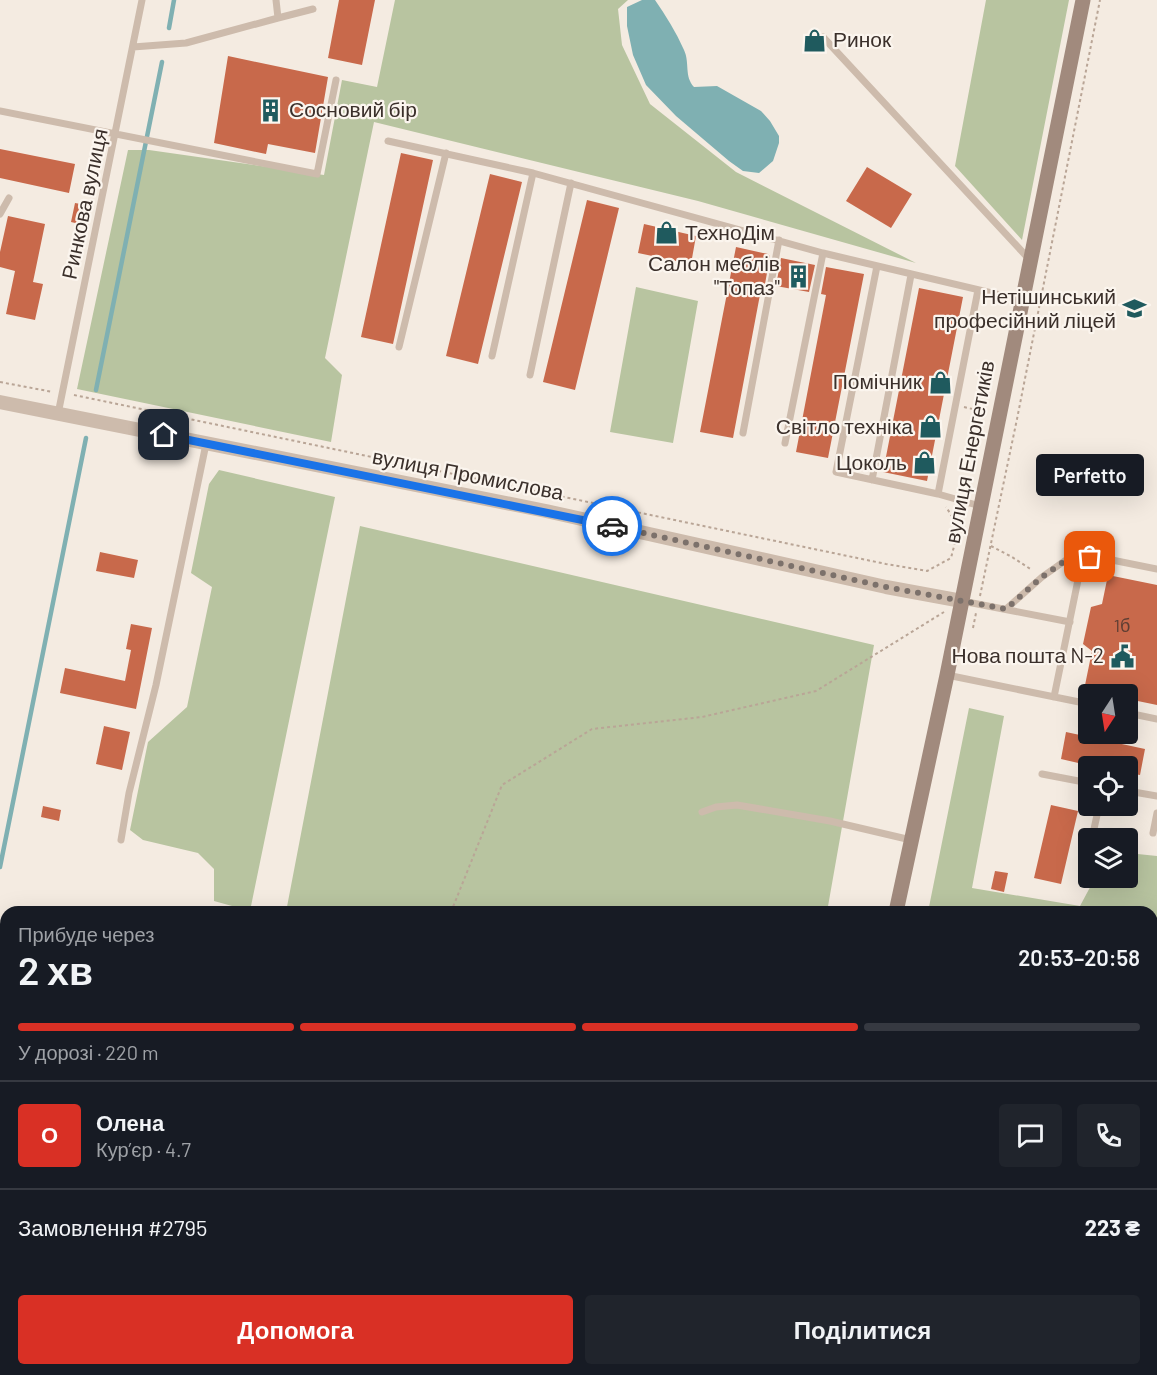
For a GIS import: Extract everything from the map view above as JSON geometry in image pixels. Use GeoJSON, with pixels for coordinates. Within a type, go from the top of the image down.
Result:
{"type":"FeatureCollection","features":[{"type":"Feature","properties":{"kind":"main road","name":"вулиця Енергетиків"},"geometry":{"type":"LineString","coordinates":[[897,906],[947,675],[1083,0]]}},
{"type":"Feature","properties":{"kind":"street","name":"вулиця Промислова"},"geometry":{"type":"LineString","coordinates":[[0,402],[546,511],[886,587],[962,601]]}},
{"type":"Feature","properties":{"kind":"lane","name":"Ринкова вулиця"},"geometry":{"type":"LineString","coordinates":[[58,414],[142,0]]}},
{"type":"Feature","properties":{"kind":"lane"},"geometry":{"type":"LineString","coordinates":[[276,0],[278,18]]}},
{"type":"Feature","properties":{"kind":"lane"},"geometry":{"type":"LineString","coordinates":[[133,47],[186,43],[313,9]]}},
{"type":"Feature","properties":{"kind":"lane"},"geometry":{"type":"LineString","coordinates":[[823,37],[1030,260]]}},
{"type":"Feature","properties":{"kind":"lane"},"geometry":{"type":"LineString","coordinates":[[0,111],[116,136],[316,174],[336,80]]}},
{"type":"Feature","properties":{"kind":"lane"},"geometry":{"type":"LineString","coordinates":[[388,141],[533,173],[823,253],[1022,300]]}},
{"type":"Feature","properties":{"kind":"lane"},"geometry":{"type":"LineString","coordinates":[[399,347],[446,153]]}},
{"type":"Feature","properties":{"kind":"lane"},"geometry":{"type":"LineString","coordinates":[[492,356],[533,173]]}},
{"type":"Feature","properties":{"kind":"lane"},"geometry":{"type":"LineString","coordinates":[[531,375],[571,183]]}},
{"type":"Feature","properties":{"kind":"lane"},"geometry":{"type":"LineString","coordinates":[[0,214],[9,198]]}},
{"type":"Feature","properties":{"kind":"lane"},"geometry":{"type":"LineString","coordinates":[[743,433],[779,240]]}},
{"type":"Feature","properties":{"kind":"lane"},"geometry":{"type":"LineString","coordinates":[[785,443],[823,253]]}},
{"type":"Feature","properties":{"kind":"lane"},"geometry":{"type":"LineString","coordinates":[[877,266],[836,472],[938,494],[980,506]]}},
{"type":"Feature","properties":{"kind":"lane"},"geometry":{"type":"LineString","coordinates":[[872,480],[911,275]]}},
{"type":"Feature","properties":{"kind":"lane"},"geometry":{"type":"LineString","coordinates":[[938,494],[978,290]]}},
{"type":"Feature","properties":{"kind":"lane"},"geometry":{"type":"LineString","coordinates":[[122,840],[129,793],[156,685],[206,444]]}},
{"type":"Feature","properties":{"kind":"lane"},"geometry":{"type":"LineString","coordinates":[[1006,609],[1042,577],[1073,555],[1157,569]]}},
{"type":"Feature","properties":{"kind":"lane"},"geometry":{"type":"LineString","coordinates":[[1054,697],[1078,580]]}},
{"type":"Feature","properties":{"kind":"lane"},"geometry":{"type":"LineString","coordinates":[[962,601],[1070,622]]}},
{"type":"Feature","properties":{"kind":"lane"},"geometry":{"type":"LineString","coordinates":[[947,675],[1078,702]]}},
{"type":"Feature","properties":{"kind":"lane"},"geometry":{"type":"LineString","coordinates":[[1138,715],[1157,719]]}},
{"type":"Feature","properties":{"kind":"lane"},"geometry":{"type":"LineString","coordinates":[[1042,774],[1078,781]]}},
{"type":"Feature","properties":{"kind":"lane"},"geometry":{"type":"LineString","coordinates":[[1138,793],[1157,796]]}},
{"type":"Feature","properties":{"kind":"lane"},"geometry":{"type":"LineString","coordinates":[[702,812],[716,807],[736,805],[830,821],[911,840]]}},
{"type":"Feature","properties":{"kind":"lane"},"geometry":{"type":"LineString","coordinates":[[1153,833],[1157,813]]}},
{"type":"Feature","properties":{"kind":"path"},"geometry":{"type":"LineString","coordinates":[[971,636],[1100,0]]}},
{"type":"Feature","properties":{"kind":"path"},"geometry":{"type":"LineString","coordinates":[[0,382],[927,571],[951,558],[959,527],[938,494]]}},
{"type":"Feature","properties":{"kind":"path"},"geometry":{"type":"LineString","coordinates":[[990,546],[1012,557],[1042,577]]}},
{"type":"Feature","properties":{"kind":"path"},"geometry":{"type":"LineString","coordinates":[[453,906],[502,785],[592,729],[702,717],[816,691],[962,601]]}},
{"type":"Feature","properties":{"kind":"green space"},"geometry":{"type":"Polygon","coordinates":[[[395,0],[628,0],[618,9],[622,45],[650,104],[736,172],[916,263],[698,201],[374,122],[325,358],[342,375],[331,442],[77,389],[128,150],[149,150],[324,175],[342,80],[377,87],[395,0]]]}},
{"type":"Feature","properties":{"kind":"green space"},"geometry":{"type":"Polygon","coordinates":[[[986,0],[1069,0],[1022,240],[955,166],[986,0]]]}},
{"type":"Feature","properties":{"kind":"green space"},"geometry":{"type":"Polygon","coordinates":[[[636,287],[698,301],[673,443],[610,432],[636,287]]]}},
{"type":"Feature","properties":{"kind":"green space"},"geometry":{"type":"Polygon","coordinates":[[[219,470],[335,497],[251,906],[232,906],[214,901],[214,869],[198,853],[143,840],[130,830],[148,742],[187,707],[212,587],[191,573],[209,484],[219,470]]]}},
{"type":"Feature","properties":{"kind":"green space"},"geometry":{"type":"Polygon","coordinates":[[[360,526],[874,645],[828,906],[287,906],[360,526]]]}},
{"type":"Feature","properties":{"kind":"green space"},"geometry":{"type":"Polygon","coordinates":[[[969,708],[1004,716],[972,888],[1080,906],[929,906],[969,708]]]}},
{"type":"Feature","properties":{"kind":"green space"},"geometry":{"type":"Polygon","coordinates":[[[1138,854],[1157,856],[1157,906],[1080,906],[1090,888],[1138,888],[1138,854]]]}},
{"type":"Feature","properties":{"kind":"water"},"geometry":{"type":"Polygon","coordinates":[[[642,0],[655,0],[671,24],[684,50],[689,78],[694,87],[717,86],[761,111],[770,121],[779,136],[779,143],[773,161],[759,173],[743,171],[729,161],[676,116],[646,85],[633,55],[627,26],[627,7],[642,0]]]}},
{"type":"Feature","properties":{"kind":"building"},"geometry":{"type":"Polygon","coordinates":[[[339,0],[375,0],[362,65],[328,58],[339,0]]]}},
{"type":"Feature","properties":{"kind":"building","name":"Сосновий бір"},"geometry":{"type":"Polygon","coordinates":[[[228,56],[328,77],[315,153],[268,144],[266,154],[214,143],[228,56]]]}},
{"type":"Feature","properties":{"kind":"building"},"geometry":{"type":"Polygon","coordinates":[[[0,149],[75,164],[69,193],[0,178],[0,149]]]}},
{"type":"Feature","properties":{"kind":"building"},"geometry":{"type":"Polygon","coordinates":[[[401,153],[433,160],[393,344],[361,337],[401,153]]]}},
{"type":"Feature","properties":{"kind":"building"},"geometry":{"type":"Polygon","coordinates":[[[867,167],[912,194],[891,228],[846,201],[867,167]]]}},
{"type":"Feature","properties":{"kind":"building"},"geometry":{"type":"Polygon","coordinates":[[[490,174],[522,182],[478,364],[446,356],[490,174]]]}},
{"type":"Feature","properties":{"kind":"building"},"geometry":{"type":"Polygon","coordinates":[[[587,200],[619,208],[575,390],[543,382],[587,200]]]}},
{"type":"Feature","properties":{"kind":"building"},"geometry":{"type":"Polygon","coordinates":[[[75,203],[92,206],[88,226],[71,222],[75,203]]]}},
{"type":"Feature","properties":{"kind":"building"},"geometry":{"type":"Polygon","coordinates":[[[8,216],[45,224],[33,282],[43,284],[35,320],[6,314],[15,271],[0,267],[0,252],[8,216]]]}},
{"type":"Feature","properties":{"kind":"building"},"geometry":{"type":"Polygon","coordinates":[[[644,224],[696,236],[691,264],[638,253],[644,224]]]}},
{"type":"Feature","properties":{"kind":"building"},"geometry":{"type":"Polygon","coordinates":[[[736,247],[770,256],[765,284],[762,284],[733,438],[700,432],[736,247]]]}},
{"type":"Feature","properties":{"kind":"building","name":"Салон меблів \"Топаз\""},"geometry":{"type":"Polygon","coordinates":[[[781,258],[815,265],[809,292],[776,286],[781,258]]]}},
{"type":"Feature","properties":{"kind":"building"},"geometry":{"type":"Polygon","coordinates":[[[826,267],[864,274],[828,458],[796,452],[826,295],[821,294],[826,267]]]}},
{"type":"Feature","properties":{"kind":"building"},"geometry":{"type":"Polygon","coordinates":[[[919,288],[963,297],[927,481],[883,472],[919,288]]]}},
{"type":"Feature","properties":{"kind":"building"},"geometry":{"type":"Polygon","coordinates":[[[100,552],[138,560],[134,578],[96,571],[100,552]]]}},
{"type":"Feature","properties":{"kind":"building"},"geometry":{"type":"Polygon","coordinates":[[[1108,575],[1157,585],[1157,705],[1138,701],[1138,684],[1085,684],[1092,651],[1083,644],[1091,607],[1102,604],[1108,575]]]}},
{"type":"Feature","properties":{"kind":"building"},"geometry":{"type":"Polygon","coordinates":[[[131,624],[152,628],[136,709],[60,693],[65,668],[125,681],[131,650],[126,649],[131,624]]]}},
{"type":"Feature","properties":{"kind":"building"},"geometry":{"type":"Polygon","coordinates":[[[104,726],[130,732],[122,770],[96,764],[104,726]]]}},
{"type":"Feature","properties":{"kind":"building"},"geometry":{"type":"Polygon","coordinates":[[[1066,732],[1078,735],[1078,744],[1122,744],[1145,749],[1140,775],[1138,775],[1138,756],[1078,756],[1078,763],[1061,759],[1066,732]]]}},
{"type":"Feature","properties":{"kind":"building"},"geometry":{"type":"Polygon","coordinates":[[[1051,805],[1078,811],[1061,884],[1034,878],[1051,805]]]}},
{"type":"Feature","properties":{"kind":"building"},"geometry":{"type":"Polygon","coordinates":[[[43,806],[61,810],[59,821],[41,817],[43,806]]]}},
{"type":"Feature","properties":{"kind":"building"},"geometry":{"type":"Polygon","coordinates":[[[995,871],[1008,873],[1004,892],[991,889],[995,871]]]}},
{"type":"Feature","properties":{"kind":"waterway"},"geometry":{"type":"LineString","coordinates":[[169,28],[174,0]]}},
{"type":"Feature","properties":{"kind":"waterway"},"geometry":{"type":"LineString","coordinates":[[96,390],[162,62]]}},
{"type":"Feature","properties":{"kind":"waterway"},"geometry":{"type":"LineString","coordinates":[[0,867],[86,438]]}},
{"type":"Feature","properties":{"kind":"way so far"},"geometry":{"type":"LineString","coordinates":[[612,526],[886,587],[1006,609],[1042,577],[1073,555],[1090,557]]}},
{"type":"Feature","properties":{"kind":"place","name":"Ринок"},"geometry":{"type":"Point","coordinates":[815,40]}},
{"type":"Feature","properties":{"kind":"place","name":"Сосновий бір"},"geometry":{"type":"Point","coordinates":[271,110]}},
{"type":"Feature","properties":{"kind":"place","name":"ТехноДім"},"geometry":{"type":"Point","coordinates":[667,233]}},
{"type":"Feature","properties":{"kind":"place","name":"Салон меблів \"Топаз\""},"geometry":{"type":"Point","coordinates":[798,276]}},
{"type":"Feature","properties":{"kind":"place","name":"Нетішинський професійний ліцей"},"geometry":{"type":"Point","coordinates":[1134,309]}},
{"type":"Feature","properties":{"kind":"place","name":"Помічник"},"geometry":{"type":"Point","coordinates":[940,382]}},
{"type":"Feature","properties":{"kind":"place","name":"Світло техніка"},"geometry":{"type":"Point","coordinates":[931,427]}},
{"type":"Feature","properties":{"kind":"place","name":"Цоколь"},"geometry":{"type":"Point","coordinates":[925,463]}},
{"type":"Feature","properties":{"kind":"place","name":"Perfetto"},"geometry":{"type":"Point","coordinates":[1090,557]}},
{"type":"Feature","properties":{"kind":"place","name":"Нова пошта N-2"},"geometry":{"type":"Point","coordinates":[1122,656]}},
{"type":"Feature","properties":{"kind":"route"},"geometry":{"type":"LineString","coordinates":[[164,435],[612,526]]}}]}
